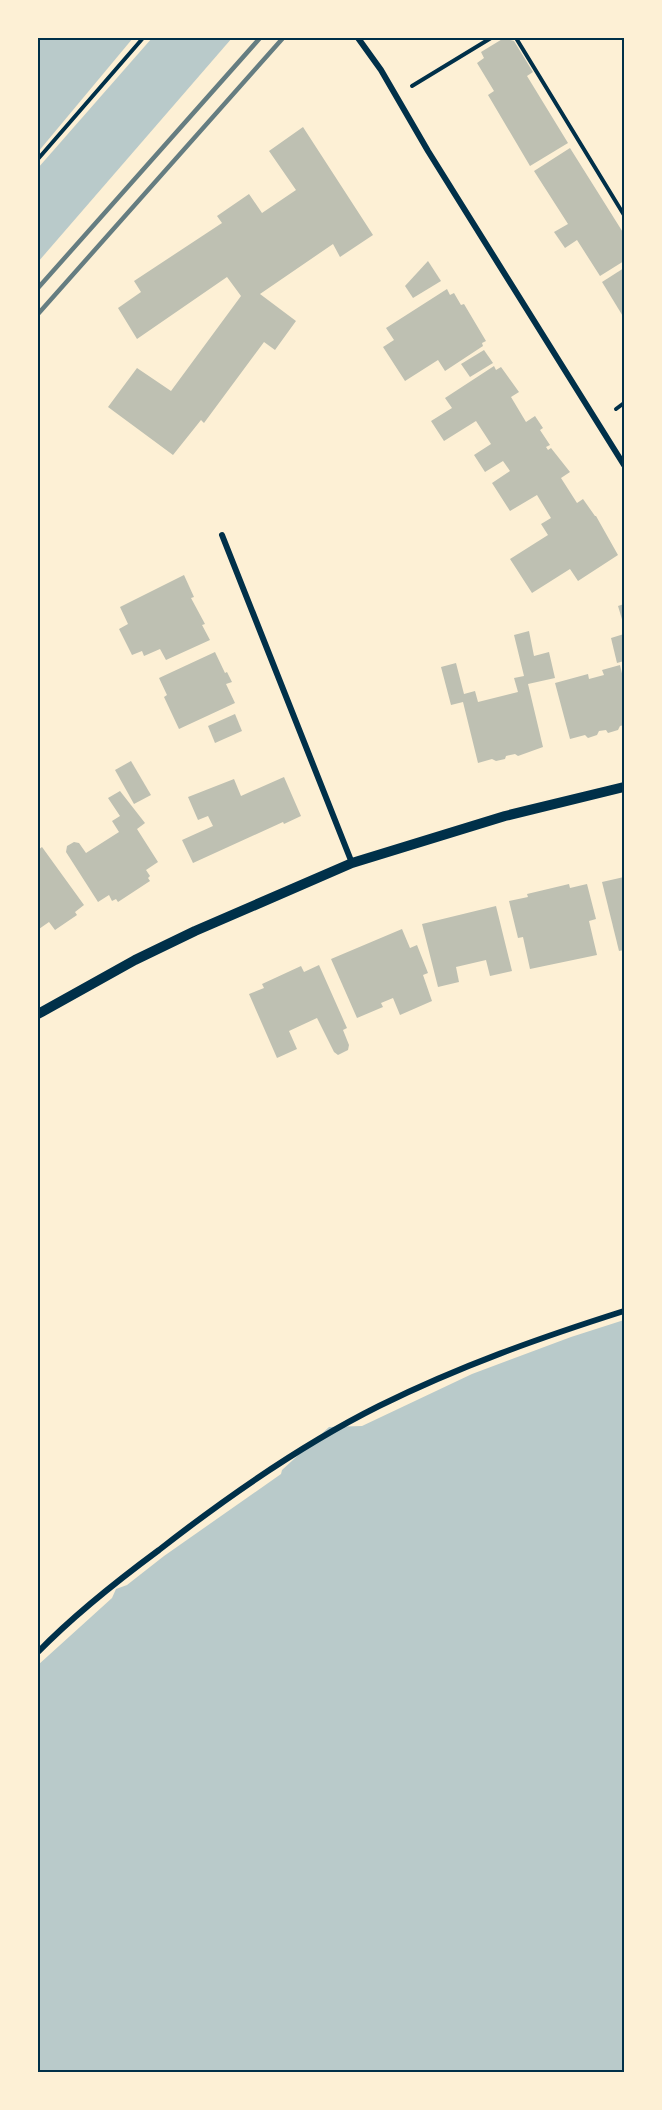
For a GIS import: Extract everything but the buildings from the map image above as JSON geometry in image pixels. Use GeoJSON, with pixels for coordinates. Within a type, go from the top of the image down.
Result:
{"type":"FeatureCollection","features":[{"type":"Feature","properties":{"kind":"street"},"geometry":{"type":"LineString","coordinates":[[358,38],[624,465]]}},
{"type":"Feature","properties":{"kind":"street"},"geometry":{"type":"LineString","coordinates":[[222,535],[352,863]]}},
{"type":"Feature","properties":{"kind":"street"},"geometry":{"type":"LineString","coordinates":[[38,1014],[135,960],[195,931],[352,863],[505,816],[624,788]]}},
{"type":"Feature","properties":{"kind":"street"},"geometry":{"type":"LineString","coordinates":[[38,1652],[83,1611],[156,1551],[214,1508],[300,1451],[377,1407],[468,1366],[510,1348],[624,1311]]}},
{"type":"Feature","properties":{"kind":"path"},"geometry":{"type":"LineString","coordinates":[[38,159],[143,38]]}},
{"type":"Feature","properties":{"kind":"path"},"geometry":{"type":"LineString","coordinates":[[412,86],[491,38]]}},
{"type":"Feature","properties":{"kind":"path"},"geometry":{"type":"LineString","coordinates":[[516,38],[624,215]]}},
{"type":"Feature","properties":{"kind":"path"},"geometry":{"type":"LineString","coordinates":[[616,409],[624,403]]}},
{"type":"Feature","properties":{"kind":"shaded area"},"geometry":{"type":"Polygon","coordinates":[[[38,38],[133,38],[38,152],[38,38]]]}},
{"type":"Feature","properties":{"kind":"shaded area"},"geometry":{"type":"Polygon","coordinates":[[[152,38],[232,38],[38,262],[38,168],[152,38]]]}},
{"type":"Feature","properties":{"kind":"shaded area"},"geometry":{"type":"Polygon","coordinates":[[[624,1320],[624,2072],[38,2072],[38,1665],[112,1598],[116,1589],[127,1585],[164,1556],[281,1474],[282,1470],[329,1427],[362,1426],[472,1374],[624,1320]]]}},
{"type":"Feature","properties":{"kind":"railway"},"geometry":{"type":"LineString","coordinates":[[38,288],[260,38]]}},
{"type":"Feature","properties":{"kind":"railway"},"geometry":{"type":"LineString","coordinates":[[38,314],[283,38]]}}]}
